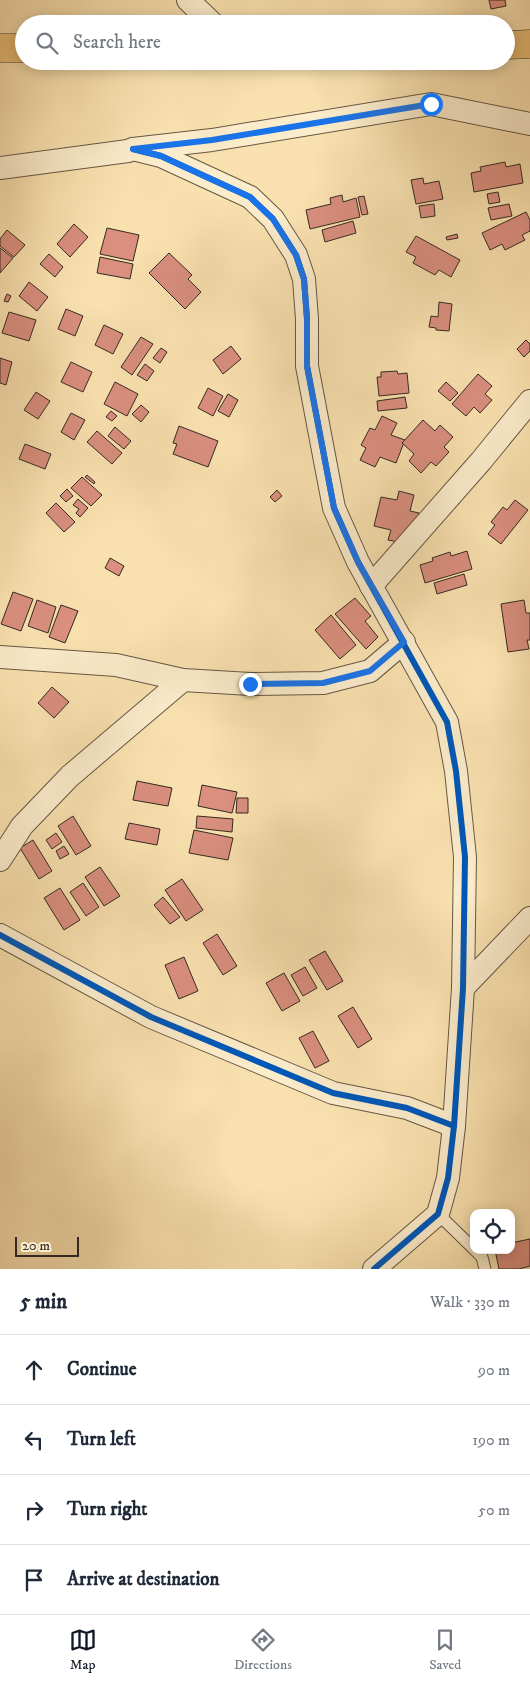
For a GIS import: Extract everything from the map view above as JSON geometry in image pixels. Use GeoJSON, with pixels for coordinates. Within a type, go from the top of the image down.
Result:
{"type":"FeatureCollection","features":[{"type":"Feature","properties":{"kind":"highway"},"geometry":{"type":"LineString","coordinates":[[515,45],[530,44]]}},
{"type":"Feature","properties":{"kind":"highway"},"geometry":{"type":"LineString","coordinates":[[0,48],[15,48]]}},
{"type":"Feature","properties":{"kind":"street"},"geometry":{"type":"LineString","coordinates":[[188,0],[204,15]]}},
{"type":"Feature","properties":{"kind":"street"},"geometry":{"type":"LineString","coordinates":[[0,168],[133,149],[221,139],[431,104],[530,124]]}},
{"type":"Feature","properties":{"kind":"street"},"geometry":{"type":"LineString","coordinates":[[133,149],[161,156],[250,197],[273,219],[296,255],[304,279],[307,319],[307,366],[334,508],[358,562],[447,722],[456,771],[465,856],[463,988],[454,1126],[448,1178],[438,1214],[374,1269]]}},
{"type":"Feature","properties":{"kind":"street"},"geometry":{"type":"LineString","coordinates":[[371,586],[481,461],[530,401]]}},
{"type":"Feature","properties":{"kind":"street"},"geometry":{"type":"LineString","coordinates":[[0,657],[116,664],[183,680],[250,684],[323,683],[370,671],[404,642]]}},
{"type":"Feature","properties":{"kind":"street"},"geometry":{"type":"LineString","coordinates":[[0,860],[22,826],[70,776],[183,680]]}},
{"type":"Feature","properties":{"kind":"street"},"geometry":{"type":"LineString","coordinates":[[463,988],[530,918]]}},
{"type":"Feature","properties":{"kind":"street"},"geometry":{"type":"LineString","coordinates":[[0,935],[160,1021],[333,1093],[407,1108],[454,1126]]}},
{"type":"Feature","properties":{"kind":"lane"},"geometry":{"type":"LineString","coordinates":[[438,1214],[470,1246]]}},
{"type":"Feature","properties":{"kind":"lane"},"geometry":{"type":"LineString","coordinates":[[479,1254],[482,1257],[485,1269]]}},
{"type":"Feature","properties":{"kind":"building"},"geometry":{"type":"Polygon","coordinates":[[[489,0],[505,0],[506,6],[491,9],[489,0]]]}},
{"type":"Feature","properties":{"kind":"building"},"geometry":{"type":"Polygon","coordinates":[[[505,162],[506,167],[520,164],[523,183],[474,192],[471,173],[481,171],[480,167],[505,162]]]}},
{"type":"Feature","properties":{"kind":"building"},"geometry":{"type":"Polygon","coordinates":[[[423,178],[424,184],[439,181],[443,199],[416,204],[411,180],[423,178]]]}},
{"type":"Feature","properties":{"kind":"building"},"geometry":{"type":"Polygon","coordinates":[[[498,192],[500,202],[489,204],[487,194],[498,192]]]}},
{"type":"Feature","properties":{"kind":"building"},"geometry":{"type":"Polygon","coordinates":[[[342,195],[343,202],[356,198],[360,217],[310,229],[306,210],[331,204],[330,198],[342,195]]]}},
{"type":"Feature","properties":{"kind":"building"},"geometry":{"type":"Polygon","coordinates":[[[364,196],[368,214],[362,215],[358,197],[364,196]]]}},
{"type":"Feature","properties":{"kind":"building"},"geometry":{"type":"Polygon","coordinates":[[[434,204],[435,216],[421,218],[419,206],[434,204]]]}},
{"type":"Feature","properties":{"kind":"building"},"geometry":{"type":"Polygon","coordinates":[[[509,204],[512,216],[491,220],[488,208],[509,204]]]}},
{"type":"Feature","properties":{"kind":"building"},"geometry":{"type":"Polygon","coordinates":[[[526,212],[530,220],[530,231],[522,235],[525,240],[505,250],[502,244],[490,250],[482,233],[526,212]]]}},
{"type":"Feature","properties":{"kind":"building"},"geometry":{"type":"Polygon","coordinates":[[[353,221],[356,233],[325,242],[322,230],[353,221]]]}},
{"type":"Feature","properties":{"kind":"building"},"geometry":{"type":"Polygon","coordinates":[[[74,224],[88,237],[70,257],[57,244],[74,224]]]}},
{"type":"Feature","properties":{"kind":"building"},"geometry":{"type":"Polygon","coordinates":[[[107,228],[139,235],[133,261],[100,254],[107,228]]]}},
{"type":"Feature","properties":{"kind":"building"},"geometry":{"type":"Polygon","coordinates":[[[7,230],[25,245],[14,257],[0,246],[0,239],[7,230]]]}},
{"type":"Feature","properties":{"kind":"building"},"geometry":{"type":"Polygon","coordinates":[[[457,234],[458,238],[447,240],[446,237],[457,234]]]}},
{"type":"Feature","properties":{"kind":"building"},"geometry":{"type":"Polygon","coordinates":[[[416,236],[460,260],[451,277],[439,270],[435,275],[413,263],[416,257],[406,252],[416,236]]]}},
{"type":"Feature","properties":{"kind":"building"},"geometry":{"type":"Polygon","coordinates":[[[0,248],[13,258],[0,273],[0,248]]]}},
{"type":"Feature","properties":{"kind":"building"},"geometry":{"type":"Polygon","coordinates":[[[169,253],[192,275],[188,279],[201,292],[185,309],[149,273],[169,253]]]}},
{"type":"Feature","properties":{"kind":"building"},"geometry":{"type":"Polygon","coordinates":[[[49,254],[63,267],[55,277],[40,264],[49,254]]]}},
{"type":"Feature","properties":{"kind":"building"},"geometry":{"type":"Polygon","coordinates":[[[100,257],[133,264],[130,279],[97,273],[100,257]]]}},
{"type":"Feature","properties":{"kind":"building"},"geometry":{"type":"Polygon","coordinates":[[[29,282],[48,297],[37,311],[19,296],[29,282]]]}},
{"type":"Feature","properties":{"kind":"building"},"geometry":{"type":"Polygon","coordinates":[[[7,294],[11,296],[8,302],[4,301],[7,294]]]}},
{"type":"Feature","properties":{"kind":"building"},"geometry":{"type":"Polygon","coordinates":[[[439,302],[452,304],[449,331],[436,330],[436,328],[429,327],[431,316],[438,317],[439,302]]]}},
{"type":"Feature","properties":{"kind":"building"},"geometry":{"type":"Polygon","coordinates":[[[66,309],[83,316],[75,336],[58,329],[66,309]]]}},
{"type":"Feature","properties":{"kind":"building"},"geometry":{"type":"Polygon","coordinates":[[[9,312],[36,320],[29,341],[2,333],[9,312]]]}},
{"type":"Feature","properties":{"kind":"building"},"geometry":{"type":"Polygon","coordinates":[[[104,325],[123,334],[113,354],[95,345],[104,325]]]}},
{"type":"Feature","properties":{"kind":"building"},"geometry":{"type":"Polygon","coordinates":[[[141,337],[153,344],[132,375],[121,367],[141,337]]]}},
{"type":"Feature","properties":{"kind":"building"},"geometry":{"type":"Polygon","coordinates":[[[526,340],[530,344],[530,351],[524,357],[517,349],[526,340]]]}},
{"type":"Feature","properties":{"kind":"building"},"geometry":{"type":"Polygon","coordinates":[[[231,346],[241,359],[223,374],[213,360],[231,346]]]}},
{"type":"Feature","properties":{"kind":"building"},"geometry":{"type":"Polygon","coordinates":[[[161,348],[167,352],[160,363],[153,358],[161,348]]]}},
{"type":"Feature","properties":{"kind":"building"},"geometry":{"type":"Polygon","coordinates":[[[0,358],[12,362],[6,385],[0,383],[0,358]]]}},
{"type":"Feature","properties":{"kind":"building"},"geometry":{"type":"Polygon","coordinates":[[[71,362],[92,372],[83,392],[61,382],[71,362]]]}},
{"type":"Feature","properties":{"kind":"building"},"geometry":{"type":"Polygon","coordinates":[[[145,364],[154,371],[147,381],[137,375],[145,364]]]}},
{"type":"Feature","properties":{"kind":"building"},"geometry":{"type":"Polygon","coordinates":[[[397,371],[398,374],[407,373],[409,393],[379,396],[377,377],[381,377],[381,372],[397,371]]]}},
{"type":"Feature","properties":{"kind":"building"},"geometry":{"type":"Polygon","coordinates":[[[478,374],[492,386],[485,394],[492,400],[480,413],[474,407],[466,416],[452,404],[478,374]]]}},
{"type":"Feature","properties":{"kind":"building"},"geometry":{"type":"Polygon","coordinates":[[[115,382],[138,394],[127,416],[104,404],[115,382]]]}},
{"type":"Feature","properties":{"kind":"building"},"geometry":{"type":"Polygon","coordinates":[[[446,382],[458,393],[450,401],[438,391],[446,382]]]}},
{"type":"Feature","properties":{"kind":"building"},"geometry":{"type":"Polygon","coordinates":[[[208,388],[223,396],[213,416],[198,408],[208,388]]]}},
{"type":"Feature","properties":{"kind":"building"},"geometry":{"type":"Polygon","coordinates":[[[36,392],[50,401],[38,419],[24,410],[36,392]]]}},
{"type":"Feature","properties":{"kind":"building"},"geometry":{"type":"Polygon","coordinates":[[[228,394],[238,400],[229,417],[218,411],[228,394]]]}},
{"type":"Feature","properties":{"kind":"building"},"geometry":{"type":"Polygon","coordinates":[[[405,397],[407,408],[378,411],[377,401],[405,397]]]}},
{"type":"Feature","properties":{"kind":"building"},"geometry":{"type":"Polygon","coordinates":[[[141,405],[149,412],[141,422],[132,414],[141,405]]]}},
{"type":"Feature","properties":{"kind":"building"},"geometry":{"type":"Polygon","coordinates":[[[111,411],[117,416],[112,421],[106,417],[111,411]]]}},
{"type":"Feature","properties":{"kind":"building"},"geometry":{"type":"Polygon","coordinates":[[[71,413],[85,420],[74,440],[61,432],[71,413]]]}},
{"type":"Feature","properties":{"kind":"building"},"geometry":{"type":"Polygon","coordinates":[[[382,416],[397,423],[391,435],[405,440],[396,463],[380,457],[375,467],[360,460],[366,448],[361,445],[370,428],[375,430],[382,416]]]}},
{"type":"Feature","properties":{"kind":"building"},"geometry":{"type":"Polygon","coordinates":[[[423,420],[435,431],[440,425],[453,437],[444,447],[449,452],[436,466],[431,462],[421,473],[409,461],[414,454],[402,443],[423,420]]]}},
{"type":"Feature","properties":{"kind":"building"},"geometry":{"type":"Polygon","coordinates":[[[179,426],[218,441],[208,467],[173,454],[177,444],[173,443],[179,426]]]}},
{"type":"Feature","properties":{"kind":"building"},"geometry":{"type":"Polygon","coordinates":[[[115,427],[131,441],[124,449],[108,436],[115,427]]]}},
{"type":"Feature","properties":{"kind":"building"},"geometry":{"type":"Polygon","coordinates":[[[97,431],[122,453],[112,464],[87,442],[97,431]]]}},
{"type":"Feature","properties":{"kind":"building"},"geometry":{"type":"Polygon","coordinates":[[[25,444],[51,454],[45,469],[19,459],[25,444]]]}},
{"type":"Feature","properties":{"kind":"building"},"geometry":{"type":"Polygon","coordinates":[[[87,475],[95,482],[94,484],[85,477],[87,475]]]}},
{"type":"Feature","properties":{"kind":"building"},"geometry":{"type":"Polygon","coordinates":[[[82,477],[102,495],[91,506],[71,488],[82,477]]]}},
{"type":"Feature","properties":{"kind":"building"},"geometry":{"type":"Polygon","coordinates":[[[67,489],[73,496],[66,502],[60,496],[67,489]]]}},
{"type":"Feature","properties":{"kind":"building"},"geometry":{"type":"Polygon","coordinates":[[[277,490],[282,496],[275,502],[270,497],[277,490]]]}},
{"type":"Feature","properties":{"kind":"building"},"geometry":{"type":"Polygon","coordinates":[[[399,491],[414,495],[410,511],[419,513],[415,532],[403,543],[388,540],[391,530],[374,526],[381,497],[397,500],[399,491]]]}},
{"type":"Feature","properties":{"kind":"building"},"geometry":{"type":"Polygon","coordinates":[[[78,499],[88,508],[80,517],[76,513],[79,509],[73,505],[78,499]]]}},
{"type":"Feature","properties":{"kind":"building"},"geometry":{"type":"Polygon","coordinates":[[[515,500],[528,510],[501,544],[488,534],[495,525],[491,522],[503,507],[507,510],[515,500]]]}},
{"type":"Feature","properties":{"kind":"building"},"geometry":{"type":"Polygon","coordinates":[[[56,503],[75,522],[64,532],[46,513],[56,503]]]}},
{"type":"Feature","properties":{"kind":"building"},"geometry":{"type":"Polygon","coordinates":[[[467,551],[472,569],[425,583],[420,565],[433,561],[432,558],[450,552],[451,556],[467,551]]]}},
{"type":"Feature","properties":{"kind":"building"},"geometry":{"type":"Polygon","coordinates":[[[110,558],[124,566],[119,576],[105,568],[110,558]]]}},
{"type":"Feature","properties":{"kind":"building"},"geometry":{"type":"Polygon","coordinates":[[[464,574],[467,585],[437,594],[434,583],[464,574]]]}},
{"type":"Feature","properties":{"kind":"building"},"geometry":{"type":"Polygon","coordinates":[[[13,592],[33,599],[21,631],[1,624],[13,592]]]}},
{"type":"Feature","properties":{"kind":"building"},"geometry":{"type":"Polygon","coordinates":[[[355,598],[371,616],[365,621],[378,637],[366,649],[335,614],[355,598]]]}},
{"type":"Feature","properties":{"kind":"building"},"geometry":{"type":"Polygon","coordinates":[[[37,600],[56,607],[48,633],[28,626],[37,600]]]}},
{"type":"Feature","properties":{"kind":"building"},"geometry":{"type":"Polygon","coordinates":[[[524,600],[526,613],[530,613],[530,640],[527,640],[529,649],[508,652],[501,604],[524,600]]]}},
{"type":"Feature","properties":{"kind":"building"},"geometry":{"type":"Polygon","coordinates":[[[61,605],[78,611],[65,643],[49,637],[61,605]]]}},
{"type":"Feature","properties":{"kind":"building"},"geometry":{"type":"Polygon","coordinates":[[[331,615],[356,645],[340,659],[315,630],[331,615]]]}},
{"type":"Feature","properties":{"kind":"building"},"geometry":{"type":"Polygon","coordinates":[[[52,687],[69,702],[54,718],[38,703],[52,687]]]}},
{"type":"Feature","properties":{"kind":"building"},"geometry":{"type":"Polygon","coordinates":[[[137,781],[172,788],[168,806],[133,800],[137,781]]]}},
{"type":"Feature","properties":{"kind":"building"},"geometry":{"type":"Polygon","coordinates":[[[202,785],[237,792],[232,813],[198,806],[202,785]]]}},
{"type":"Feature","properties":{"kind":"building"},"geometry":{"type":"Polygon","coordinates":[[[237,798],[248,798],[248,813],[236,813],[237,798]]]}},
{"type":"Feature","properties":{"kind":"building"},"geometry":{"type":"Polygon","coordinates":[[[73,816],[91,846],[76,855],[58,826],[73,816]]]}},
{"type":"Feature","properties":{"kind":"building"},"geometry":{"type":"Polygon","coordinates":[[[197,816],[233,819],[232,832],[196,828],[197,816]]]}},
{"type":"Feature","properties":{"kind":"building"},"geometry":{"type":"Polygon","coordinates":[[[129,823],[160,829],[157,845],[125,839],[129,823]]]}},
{"type":"Feature","properties":{"kind":"building"},"geometry":{"type":"Polygon","coordinates":[[[194,830],[233,838],[228,860],[189,853],[194,830]]]}},
{"type":"Feature","properties":{"kind":"building"},"geometry":{"type":"Polygon","coordinates":[[[56,833],[62,842],[52,849],[46,840],[56,833]]]}},
{"type":"Feature","properties":{"kind":"building"},"geometry":{"type":"Polygon","coordinates":[[[33,840],[52,871],[39,879],[20,848],[33,840]]]}},
{"type":"Feature","properties":{"kind":"building"},"geometry":{"type":"Polygon","coordinates":[[[64,846],[69,854],[60,859],[56,851],[64,846]]]}},
{"type":"Feature","properties":{"kind":"building"},"geometry":{"type":"Polygon","coordinates":[[[100,867],[120,896],[104,906],[85,877],[100,867]]]}},
{"type":"Feature","properties":{"kind":"building"},"geometry":{"type":"Polygon","coordinates":[[[182,879],[203,910],[186,921],[165,890],[182,879]]]}},
{"type":"Feature","properties":{"kind":"building"},"geometry":{"type":"Polygon","coordinates":[[[83,883],[99,907],[86,916],[70,892],[83,883]]]}},
{"type":"Feature","properties":{"kind":"building"},"geometry":{"type":"Polygon","coordinates":[[[60,888],[80,920],[64,930],[44,898],[60,888]]]}},
{"type":"Feature","properties":{"kind":"building"},"geometry":{"type":"Polygon","coordinates":[[[163,897],[180,917],[170,924],[154,905],[163,897]]]}},
{"type":"Feature","properties":{"kind":"building"},"geometry":{"type":"Polygon","coordinates":[[[217,934],[237,966],[223,975],[203,943],[217,934]]]}},
{"type":"Feature","properties":{"kind":"building"},"geometry":{"type":"Polygon","coordinates":[[[325,951],[343,981],[327,990],[309,960],[325,951]]]}},
{"type":"Feature","properties":{"kind":"building"},"geometry":{"type":"Polygon","coordinates":[[[184,957],[198,991],[179,999],[165,965],[184,957]]]}},
{"type":"Feature","properties":{"kind":"building"},"geometry":{"type":"Polygon","coordinates":[[[305,967],[317,988],[303,996],[291,975],[305,967]]]}},
{"type":"Feature","properties":{"kind":"building"},"geometry":{"type":"Polygon","coordinates":[[[284,973],[300,1001],[282,1011],[266,983],[284,973]]]}},
{"type":"Feature","properties":{"kind":"building"},"geometry":{"type":"Polygon","coordinates":[[[353,1007],[372,1039],[358,1048],[338,1016],[353,1007]]]}},
{"type":"Feature","properties":{"kind":"building"},"geometry":{"type":"Polygon","coordinates":[[[313,1031],[329,1061],[315,1068],[299,1038],[313,1031]]]}},
{"type":"Feature","properties":{"kind":"building"},"geometry":{"type":"Polygon","coordinates":[[[530,1239],[530,1266],[519,1269],[499,1269],[496,1254],[515,1254],[515,1242],[530,1239]]]}},
{"type":"Feature","properties":{"kind":"cycle path"},"geometry":{"type":"LineString","coordinates":[[133,149],[161,156],[250,197],[273,219],[296,255],[304,279],[307,319],[307,366],[334,508],[358,562],[447,722],[456,771],[465,857],[463,988],[454,1126],[448,1178],[438,1214],[374,1269]]}},
{"type":"Feature","properties":{"kind":"cycle path"},"geometry":{"type":"LineString","coordinates":[[0,935],[151,1017],[333,1093],[407,1108],[454,1126]]}},
{"type":"Feature","properties":{"kind":"route"},"geometry":{"type":"LineString","coordinates":[[250,684],[323,683],[370,671],[404,642],[358,562],[334,508],[307,366],[307,319],[304,279],[296,255],[273,219],[250,197],[161,156],[133,149],[212,140],[431,104]]}}]}
